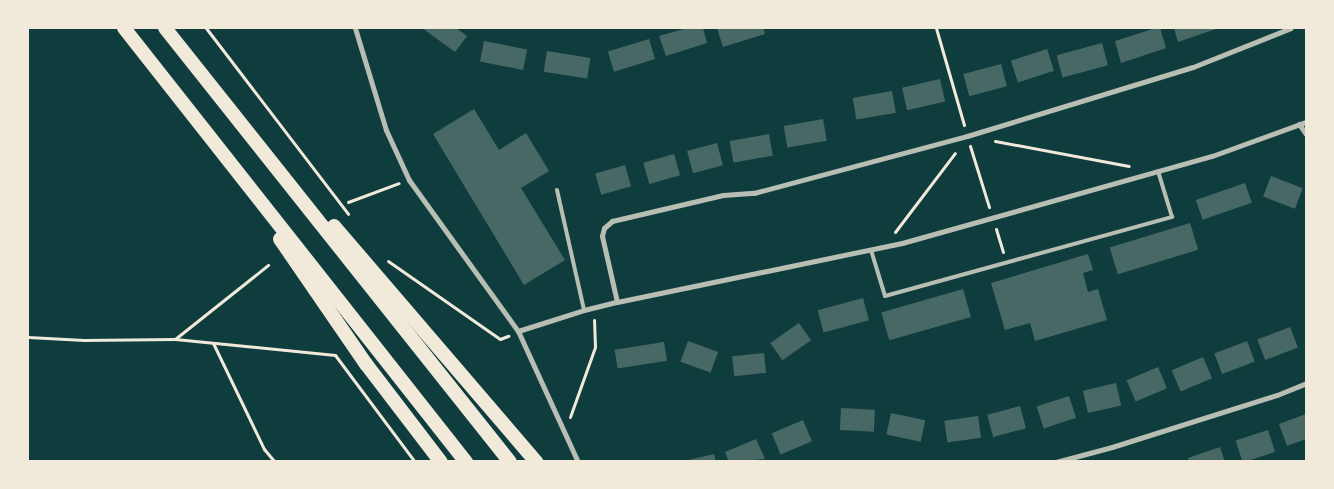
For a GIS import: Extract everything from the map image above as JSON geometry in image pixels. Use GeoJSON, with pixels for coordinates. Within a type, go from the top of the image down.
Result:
{"type":"FeatureCollection","features":[{"type":"Feature","properties":{"kind":"highway"},"geometry":{"type":"LineString","coordinates":[[124,28],[466,462]]}},
{"type":"Feature","properties":{"kind":"highway"},"geometry":{"type":"LineString","coordinates":[[165,28],[266,152],[510,462]]}},
{"type":"Feature","properties":{"kind":"highway"},"geometry":{"type":"LineString","coordinates":[[266,152],[368,263],[536,462]]}},
{"type":"Feature","properties":{"kind":"highway"},"geometry":{"type":"LineString","coordinates":[[240,175],[294,262],[366,364],[441,462]]}},
{"type":"Feature","properties":{"kind":"street"},"geometry":{"type":"LineString","coordinates":[[355,28],[386,130],[409,180],[518,331],[578,462]]}},
{"type":"Feature","properties":{"kind":"street"},"geometry":{"type":"LineString","coordinates":[[618,302],[602,236],[604,228],[612,221],[724,195],[754,193],[967,136],[1193,67],[1290,28]]}},
{"type":"Feature","properties":{"kind":"street"},"geometry":{"type":"LineString","coordinates":[[518,331],[584,310],[618,302],[884,247],[1212,156],[1306,122]]}},
{"type":"Feature","properties":{"kind":"street"},"geometry":{"type":"LineString","coordinates":[[1299,124],[1306,134]]}},
{"type":"Feature","properties":{"kind":"street"},"geometry":{"type":"LineString","coordinates":[[1056,462],[1112,447],[1277,395],[1306,382]]}},
{"type":"Feature","properties":{"kind":"lane"},"geometry":{"type":"LineString","coordinates":[[871,250],[884,296],[1172,217],[1158,171]]}},
{"type":"Feature","properties":{"kind":"lane"},"geometry":{"type":"LineString","coordinates":[[557,190],[584,310]]}},
{"type":"Feature","properties":{"kind":"path"},"geometry":{"type":"LineString","coordinates":[[206,28],[355,222]]}},
{"type":"Feature","properties":{"kind":"path"},"geometry":{"type":"LineString","coordinates":[[936,28],[1006,262]]}},
{"type":"Feature","properties":{"kind":"path"},"geometry":{"type":"LineString","coordinates":[[967,136],[1158,171]]}},
{"type":"Feature","properties":{"kind":"path"},"geometry":{"type":"LineString","coordinates":[[884,247],[967,136]]}},
{"type":"Feature","properties":{"kind":"path"},"geometry":{"type":"LineString","coordinates":[[348,202],[409,180]]}},
{"type":"Feature","properties":{"kind":"path"},"geometry":{"type":"LineString","coordinates":[[387,260],[500,339],[518,331]]}},
{"type":"Feature","properties":{"kind":"path"},"geometry":{"type":"LineString","coordinates":[[175,339],[268,265]]}},
{"type":"Feature","properties":{"kind":"path"},"geometry":{"type":"LineString","coordinates":[[565,432],[595,347],[595,325],[591,309]]}},
{"type":"Feature","properties":{"kind":"path"},"geometry":{"type":"LineString","coordinates":[[28,337],[84,340],[175,339],[335,355],[415,462]]}},
{"type":"Feature","properties":{"kind":"path"},"geometry":{"type":"LineString","coordinates":[[212,342],[264,449],[275,462]]}},
{"type":"Feature","properties":{"kind":"building"},"geometry":{"type":"Polygon","coordinates":[[[422,28],[456,28],[467,36],[455,52],[422,28]]]}},
{"type":"Feature","properties":{"kind":"building"},"geometry":{"type":"Polygon","coordinates":[[[687,28],[703,28],[707,43],[666,56],[659,36],[687,28]]]}},
{"type":"Feature","properties":{"kind":"building"},"geometry":{"type":"Polygon","coordinates":[[[717,28],[763,28],[765,34],[723,47],[717,28]]]}},
{"type":"Feature","properties":{"kind":"building"},"geometry":{"type":"Polygon","coordinates":[[[1160,28],[1166,48],[1121,63],[1115,41],[1160,28]]]}},
{"type":"Feature","properties":{"kind":"building"},"geometry":{"type":"Polygon","coordinates":[[[1174,28],[1219,28],[1178,42],[1174,28]]]}},
{"type":"Feature","properties":{"kind":"building"},"geometry":{"type":"Polygon","coordinates":[[[649,39],[655,59],[614,72],[608,52],[649,39]]]}},
{"type":"Feature","properties":{"kind":"building"},"geometry":{"type":"Polygon","coordinates":[[[484,41],[527,49],[523,70],[480,62],[484,41]]]}},
{"type":"Feature","properties":{"kind":"building"},"geometry":{"type":"Polygon","coordinates":[[[1102,43],[1108,65],[1063,77],[1057,55],[1102,43]]]}},
{"type":"Feature","properties":{"kind":"building"},"geometry":{"type":"Polygon","coordinates":[[[1047,49],[1054,71],[1018,83],[1011,61],[1047,49]]]}},
{"type":"Feature","properties":{"kind":"building"},"geometry":{"type":"Polygon","coordinates":[[[547,51],[590,58],[587,79],[544,72],[547,51]]]}},
{"type":"Feature","properties":{"kind":"building"},"geometry":{"type":"Polygon","coordinates":[[[1001,64],[1007,86],[969,96],[963,74],[1001,64]]]}},
{"type":"Feature","properties":{"kind":"building"},"geometry":{"type":"Polygon","coordinates":[[[940,79],[945,101],[907,110],[902,88],[940,79]]]}},
{"type":"Feature","properties":{"kind":"building"},"geometry":{"type":"Polygon","coordinates":[[[892,91],[896,113],[856,120],[853,98],[892,91]]]}},
{"type":"Feature","properties":{"kind":"building"},"geometry":{"type":"Polygon","coordinates":[[[474,109],[499,150],[526,133],[549,171],[521,188],[565,260],[524,285],[433,134],[474,109]]]}},
{"type":"Feature","properties":{"kind":"building"},"geometry":{"type":"Polygon","coordinates":[[[823,119],[827,141],[787,148],[784,126],[823,119]]]}},
{"type":"Feature","properties":{"kind":"building"},"geometry":{"type":"Polygon","coordinates":[[[769,134],[773,156],[733,163],[730,141],[769,134]]]}},
{"type":"Feature","properties":{"kind":"building"},"geometry":{"type":"Polygon","coordinates":[[[717,143],[723,165],[693,173],[687,151],[717,143]]]}},
{"type":"Feature","properties":{"kind":"building"},"geometry":{"type":"Polygon","coordinates":[[[674,154],[680,175],[649,184],[643,163],[674,154]]]}},
{"type":"Feature","properties":{"kind":"building"},"geometry":{"type":"Polygon","coordinates":[[[625,165],[631,186],[601,195],[595,174],[625,165]]]}},
{"type":"Feature","properties":{"kind":"building"},"geometry":{"type":"Polygon","coordinates":[[[1271,176],[1303,188],[1295,209],[1263,197],[1271,176]]]}},
{"type":"Feature","properties":{"kind":"building"},"geometry":{"type":"Polygon","coordinates":[[[1245,183],[1252,203],[1203,220],[1196,200],[1245,183]]]}},
{"type":"Feature","properties":{"kind":"building"},"geometry":{"type":"Polygon","coordinates":[[[1190,223],[1198,250],[1118,274],[1110,248],[1190,223]]]}},
{"type":"Feature","properties":{"kind":"building"},"geometry":{"type":"Polygon","coordinates":[[[1088,254],[1093,270],[1083,273],[1088,292],[1098,289],[1107,320],[1035,341],[1030,323],[1005,330],[991,283],[1088,254]]]}},
{"type":"Feature","properties":{"kind":"building"},"geometry":{"type":"Polygon","coordinates":[[[963,289],[971,317],[889,340],[881,312],[963,289]]]}},
{"type":"Feature","properties":{"kind":"building"},"geometry":{"type":"Polygon","coordinates":[[[863,298],[869,320],[824,332],[818,310],[863,298]]]}},
{"type":"Feature","properties":{"kind":"building"},"geometry":{"type":"Polygon","coordinates":[[[799,323],[811,340],[782,360],[770,343],[799,323]]]}},
{"type":"Feature","properties":{"kind":"building"},"geometry":{"type":"Polygon","coordinates":[[[1290,327],[1298,348],[1265,360],[1257,340],[1290,327]]]}},
{"type":"Feature","properties":{"kind":"building"},"geometry":{"type":"Polygon","coordinates":[[[688,341],[718,352],[711,373],[680,362],[688,341]]]}},
{"type":"Feature","properties":{"kind":"building"},"geometry":{"type":"Polygon","coordinates":[[[1247,341],[1255,362],[1222,374],[1214,354],[1247,341]]]}},
{"type":"Feature","properties":{"kind":"building"},"geometry":{"type":"Polygon","coordinates":[[[664,342],[667,361],[618,369],[615,350],[664,342]]]}},
{"type":"Feature","properties":{"kind":"building"},"geometry":{"type":"Polygon","coordinates":[[[764,353],[766,373],[734,376],[732,356],[764,353]]]}},
{"type":"Feature","properties":{"kind":"building"},"geometry":{"type":"Polygon","coordinates":[[[1203,357],[1212,378],[1181,391],[1172,370],[1203,357]]]}},
{"type":"Feature","properties":{"kind":"building"},"geometry":{"type":"Polygon","coordinates":[[[1158,367],[1167,388],[1136,401],[1127,380],[1158,367]]]}},
{"type":"Feature","properties":{"kind":"building"},"geometry":{"type":"Polygon","coordinates":[[[1116,383],[1121,405],[1088,413],[1083,391],[1116,383]]]}},
{"type":"Feature","properties":{"kind":"building"},"geometry":{"type":"Polygon","coordinates":[[[1069,396],[1076,418],[1044,428],[1037,407],[1069,396]]]}},
{"type":"Feature","properties":{"kind":"building"},"geometry":{"type":"Polygon","coordinates":[[[1020,406],[1026,428],[993,437],[987,415],[1020,406]]]}},
{"type":"Feature","properties":{"kind":"building"},"geometry":{"type":"Polygon","coordinates":[[[841,408],[875,410],[874,432],[840,430],[841,408]]]}},
{"type":"Feature","properties":{"kind":"building"},"geometry":{"type":"Polygon","coordinates":[[[891,413],[925,420],[921,442],[886,435],[891,413]]]}},
{"type":"Feature","properties":{"kind":"building"},"geometry":{"type":"Polygon","coordinates":[[[1306,414],[1306,439],[1287,446],[1279,424],[1306,414]]]}},
{"type":"Feature","properties":{"kind":"building"},"geometry":{"type":"Polygon","coordinates":[[[978,416],[981,438],[947,443],[944,421],[978,416]]]}},
{"type":"Feature","properties":{"kind":"building"},"geometry":{"type":"Polygon","coordinates":[[[803,420],[812,441],[781,454],[772,433],[803,420]]]}},
{"type":"Feature","properties":{"kind":"building"},"geometry":{"type":"Polygon","coordinates":[[[1268,430],[1275,452],[1243,462],[1236,441],[1268,430]]]}},
{"type":"Feature","properties":{"kind":"building"},"geometry":{"type":"Polygon","coordinates":[[[756,439],[765,459],[729,462],[725,452],[756,439]]]}},
{"type":"Feature","properties":{"kind":"building"},"geometry":{"type":"Polygon","coordinates":[[[1220,447],[1225,462],[1189,462],[1188,458],[1220,447]]]}},
{"type":"Feature","properties":{"kind":"building"},"geometry":{"type":"Polygon","coordinates":[[[714,454],[716,462],[684,462],[684,461],[714,454]]]}}]}
